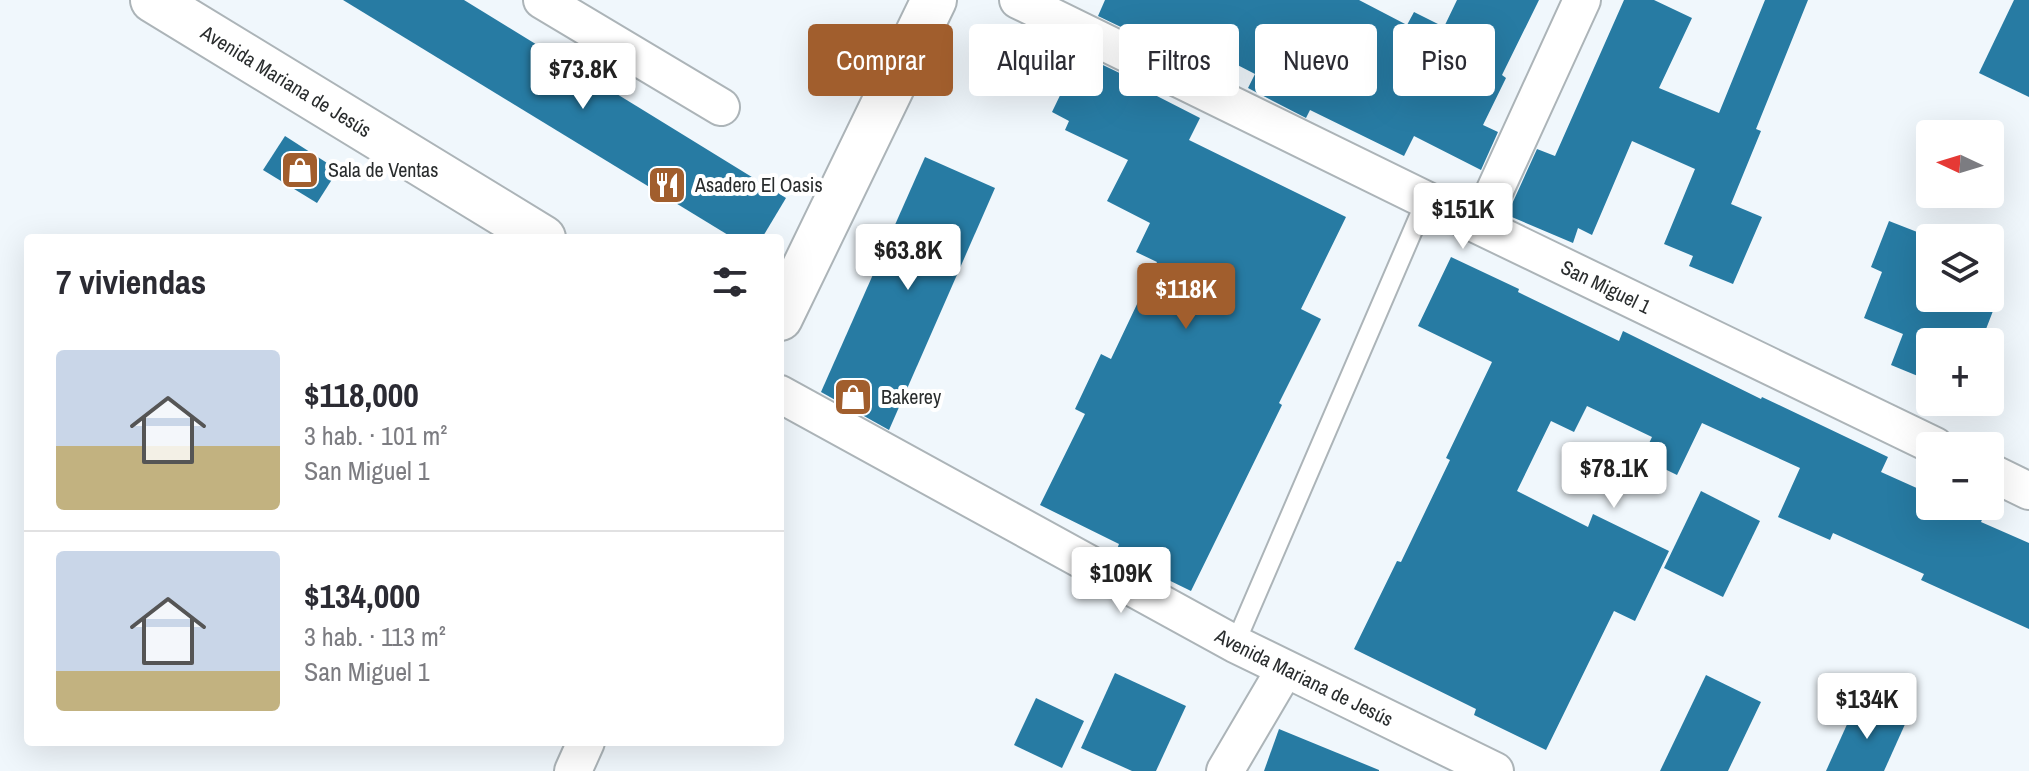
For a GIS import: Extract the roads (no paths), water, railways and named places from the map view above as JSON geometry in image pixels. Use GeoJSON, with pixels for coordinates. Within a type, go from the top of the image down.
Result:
{"type":"FeatureCollection","features":[{"type":"Feature","properties":{"kind":"street","name":"Avenida Mariana de Jesús"},"geometry":{"type":"LineString","coordinates":[[153,0],[536,234]]}},
{"type":"Feature","properties":{"kind":"street"},"geometry":{"type":"LineString","coordinates":[[542,0],[721,107]]}},
{"type":"Feature","properties":{"kind":"street"},"geometry":{"type":"LineString","coordinates":[[784,310],[934,0]]}},
{"type":"Feature","properties":{"kind":"street","name":"San Miguel 1"},"geometry":{"type":"LineString","coordinates":[[1018,0],[1916,437]]}},
{"type":"Feature","properties":{"kind":"street"},"geometry":{"type":"LineString","coordinates":[[1479,225],[1582,0]]}},
{"type":"Feature","properties":{"kind":"street","name":"Avenida Mariana de Jesús"},"geometry":{"type":"LineString","coordinates":[[784,396],[1235,644],[1495,771]]}},
{"type":"Feature","properties":{"kind":"street"},"geometry":{"type":"LineString","coordinates":[[2004,479],[2029,491]]}},
{"type":"Feature","properties":{"kind":"street"},"geometry":{"type":"LineString","coordinates":[[1225,771],[1285,669]]}},
{"type":"Feature","properties":{"kind":"street"},"geometry":{"type":"LineString","coordinates":[[573,771],[584,746]]}},
{"type":"Feature","properties":{"kind":"lane"},"geometry":{"type":"LineString","coordinates":[[1235,644],[1426,200]]}},
{"type":"Feature","properties":{"kind":"place","name":"Sala de Ventas"},"geometry":{"type":"Point","coordinates":[300,170]}},
{"type":"Feature","properties":{"kind":"place","name":"Asadero El Oasis"},"geometry":{"type":"Point","coordinates":[667,185]}},
{"type":"Feature","properties":{"kind":"place","name":"Bakerey"},"geometry":{"type":"Point","coordinates":[853,397]}}]}
